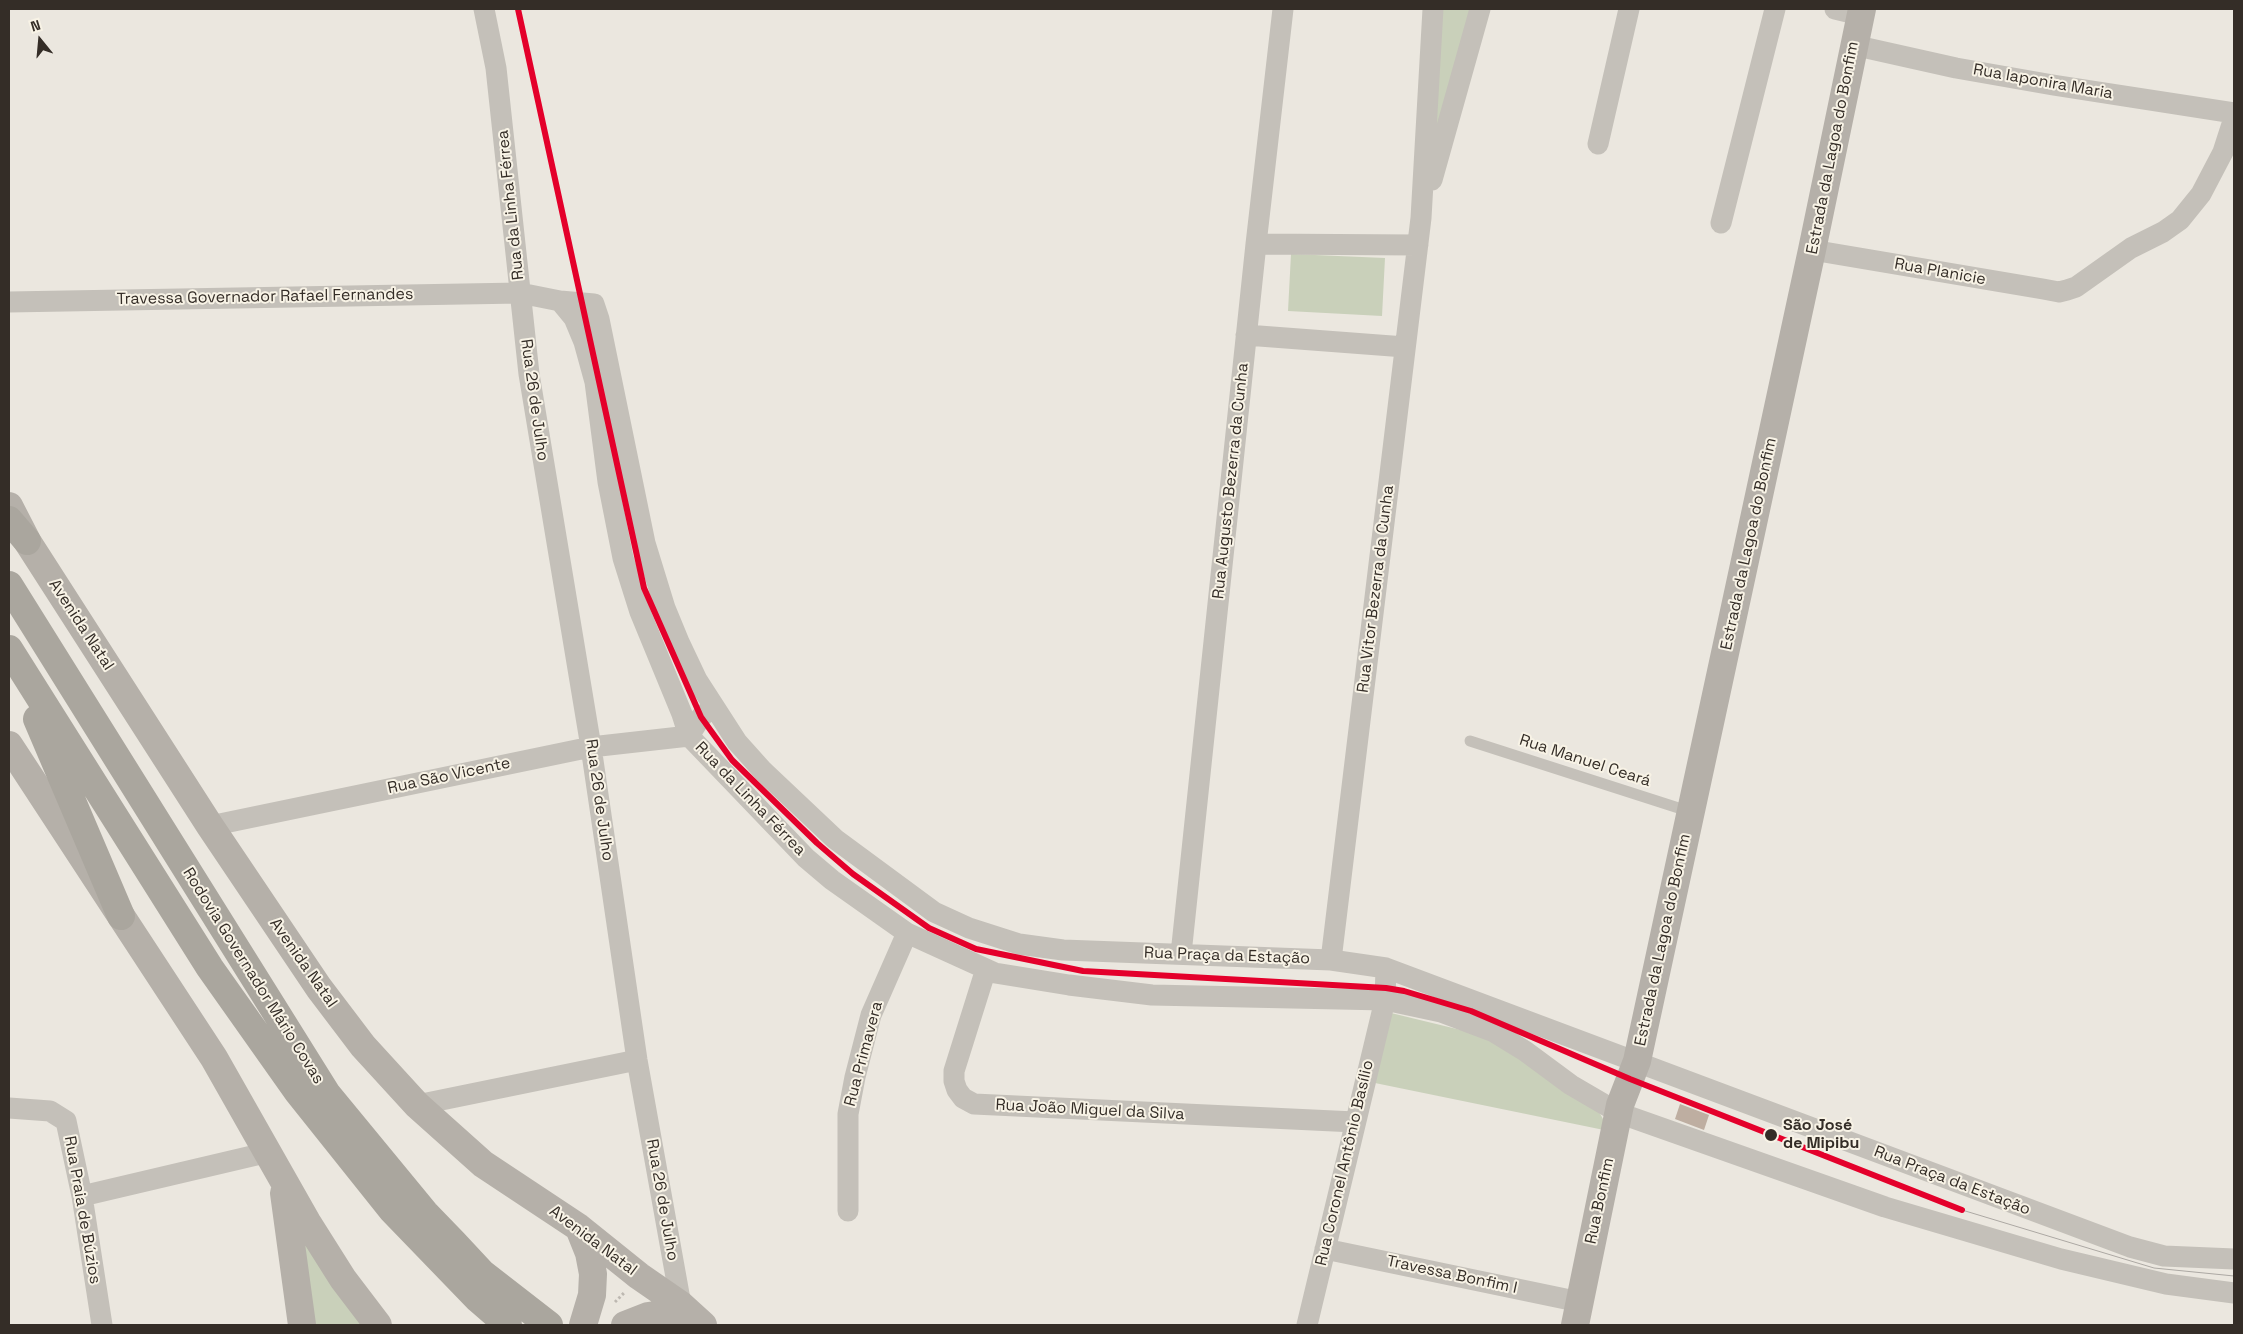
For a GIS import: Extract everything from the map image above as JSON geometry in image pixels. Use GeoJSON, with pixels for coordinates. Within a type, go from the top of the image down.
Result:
{"type":"FeatureCollection","features":[{"type":"Feature","properties":{"kind":"highway"},"geometry":{"type":"LineString","coordinates":[[9,520],[27,541]]}},
{"type":"Feature","properties":{"kind":"highway","name":"Rodovia Governador Mário Covas"},"geometry":{"type":"LineString","coordinates":[[9,586],[327,1094],[425,1213],[482,1273],[549,1325]]}},
{"type":"Feature","properties":{"kind":"highway"},"geometry":{"type":"LineString","coordinates":[[9,650],[121,916]]}},
{"type":"Feature","properties":{"kind":"highway","name":"Rodovia Governador Mário Covas"},"geometry":{"type":"LineString","coordinates":[[9,650],[210,968],[297,1090],[392,1210],[478,1299],[508,1325]]}},
{"type":"Feature","properties":{"kind":"main road","name":"Estrada da Lagoa do Bonfim"},"geometry":{"type":"LineString","coordinates":[[1634,1070],[1812,250],[1853,45],[1852,11]]}},
{"type":"Feature","properties":{"kind":"main road","name":"Avenida Natal"},"geometry":{"type":"LineString","coordinates":[[9,506],[27,541],[210,826],[318,988],[363,1046],[417,1105],[483,1164],[578,1227],[639,1276],[692,1315]]}},
{"type":"Feature","properties":{"kind":"main road"},"geometry":{"type":"LineString","coordinates":[[9,745],[214,1058],[322,1246],[378,1325]]}},
{"type":"Feature","properties":{"kind":"main road","name":"Rua Bonfim"},"geometry":{"type":"LineString","coordinates":[[1577,1314],[1619,1113],[1634,1070]]}},
{"type":"Feature","properties":{"kind":"main road"},"geometry":{"type":"LineString","coordinates":[[282,1179],[302,1325]]}},
{"type":"Feature","properties":{"kind":"main road"},"geometry":{"type":"LineString","coordinates":[[578,1227],[589,1252],[593,1274],[592,1295],[583,1325]]}},
{"type":"Feature","properties":{"kind":"main road"},"geometry":{"type":"LineString","coordinates":[[618,1315],[692,1315]]}},
{"type":"Feature","properties":{"kind":"street","name":"Rua da Linha Férrea"},"geometry":{"type":"LineString","coordinates":[[484,9],[496,68],[520,293],[560,300],[574,318],[584,342],[595,382],[608,482],[624,558],[640,612],[682,714],[689,736],[806,858],[832,880],[907,933],[990,971]]}},
{"type":"Feature","properties":{"kind":"street","name":"Rua Augusto Bezerra da Cunha"},"geometry":{"type":"LineString","coordinates":[[1181,954],[1246,335],[1283,9]]}},
{"type":"Feature","properties":{"kind":"street","name":"Rua Vitor Bezerra da Cunha"},"geometry":{"type":"LineString","coordinates":[[1331,960],[1421,218],[1433,9]]}},
{"type":"Feature","properties":{"kind":"street","name":"Rua Vitor Bezerra da Cunha"},"geometry":{"type":"LineString","coordinates":[[1421,218],[1480,9]]}},
{"type":"Feature","properties":{"kind":"street"},"geometry":{"type":"LineString","coordinates":[[1598,144],[1629,9]]}},
{"type":"Feature","properties":{"kind":"street"},"geometry":{"type":"LineString","coordinates":[[1721,223],[1776,9]]}},
{"type":"Feature","properties":{"kind":"street","name":"Rua Iaponira Maria"},"geometry":{"type":"LineString","coordinates":[[1853,45],[2053,85],[2234,113]]}},
{"type":"Feature","properties":{"kind":"street","name":"Rua Planicie"},"geometry":{"type":"LineString","coordinates":[[1812,250],[2043,290],[2067,290],[2076,287],[2131,248],[2163,232],[2180,220],[2201,194],[2223,152],[2234,118]]}},
{"type":"Feature","properties":{"kind":"street"},"geometry":{"type":"LineString","coordinates":[[1256,244],[1418,245]]}},
{"type":"Feature","properties":{"kind":"street","name":"Travessa Governador Rafael Fernandes"},"geometry":{"type":"LineString","coordinates":[[9,302],[520,293]]}},
{"type":"Feature","properties":{"kind":"street","name":"Rua 26 de Julho"},"geometry":{"type":"LineString","coordinates":[[520,293],[529,374],[591,747],[637,1060],[692,1315]]}},
{"type":"Feature","properties":{"kind":"street","name":"Rua Praça da Estação"},"geometry":{"type":"LineString","coordinates":[[560,300],[594,304],[599,319],[645,543],[678,642],[713,707],[737,742],[796,804],[835,840],[934,912],[969,928],[1019,944],[1063,950],[1331,960],[1386,968],[1634,1070],[1931,1174],[2130,1247],[2164,1256],[2234,1259]]}},
{"type":"Feature","properties":{"kind":"street"},"geometry":{"type":"LineString","coordinates":[[1246,335],[1405,347]]}},
{"type":"Feature","properties":{"kind":"street"},"geometry":{"type":"LineString","coordinates":[[689,736],[701,717],[713,707]]}},
{"type":"Feature","properties":{"kind":"street","name":"Rua São Vicente"},"geometry":{"type":"LineString","coordinates":[[210,826],[591,747],[689,736]]}},
{"type":"Feature","properties":{"kind":"street","name":"Rua Primavera"},"geometry":{"type":"LineString","coordinates":[[848,1211],[848,1114],[855,1077],[871,1015],[907,933]]}},
{"type":"Feature","properties":{"kind":"street","name":"Rua Coronel Antônio Basílio"},"geometry":{"type":"LineString","coordinates":[[1307,1325],[1354,1122],[1385,1000],[1386,968]]}},
{"type":"Feature","properties":{"kind":"street"},"geometry":{"type":"LineString","coordinates":[[990,971],[1069,985],[1152,995],[1385,1000],[1441,1012],[1494,1032],[1525,1051],[1572,1085],[1619,1113],[1885,1207],[2061,1259],[2166,1284],[2234,1293]]}},
{"type":"Feature","properties":{"kind":"street","name":"Rua João Miguel da Silva"},"geometry":{"type":"LineString","coordinates":[[990,971],[954,1072],[957,1090],[963,1098],[974,1104],[1354,1122]]}},
{"type":"Feature","properties":{"kind":"street"},"geometry":{"type":"LineString","coordinates":[[417,1105],[637,1060]]}},
{"type":"Feature","properties":{"kind":"street","name":"Rua Praia de Búzios"},"geometry":{"type":"LineString","coordinates":[[9,1108],[43,1110],[56,1114],[66,1122],[82,1196],[102,1325]]}},
{"type":"Feature","properties":{"kind":"street"},"geometry":{"type":"LineString","coordinates":[[82,1196],[269,1152]]}},
{"type":"Feature","properties":{"kind":"street","name":"Travessa Bonfim I"},"geometry":{"type":"LineString","coordinates":[[1325,1248],[1577,1314]]}},
{"type":"Feature","properties":{"kind":"lane","name":"Rua Manuel Ceará"},"geometry":{"type":"LineString","coordinates":[[1470,741],[1691,812]]}},
{"type":"Feature","properties":{"kind":"path"},"geometry":{"type":"LineString","coordinates":[[618,1315],[639,1276]]}},
{"type":"Feature","properties":{"kind":"green space"},"geometry":{"type":"Polygon","coordinates":[[[1443,9],[1472,9],[1431,161],[1443,9]]]}},
{"type":"Feature","properties":{"kind":"green space"},"geometry":{"type":"Polygon","coordinates":[[[1291,254],[1385,258],[1382,316],[1288,311],[1291,254]]]}},
{"type":"Feature","properties":{"kind":"green space"},"geometry":{"type":"Polygon","coordinates":[[[1391,1013],[1461,1030],[1501,1044],[1598,1110],[1603,1119],[1604,1130],[1375,1083],[1391,1013]]]}},
{"type":"Feature","properties":{"kind":"green space"},"geometry":{"type":"Polygon","coordinates":[[[299,1230],[366,1325],[306,1325],[299,1230]]]}},
{"type":"Feature","properties":{"kind":"building"},"geometry":{"type":"Polygon","coordinates":[[[1680,1104],[1709,1115],[1704,1130],[1675,1119],[1680,1104]]]}},
{"type":"Feature","properties":{"kind":"tram line"},"geometry":{"type":"LineString","coordinates":[[1962,1210],[2154,1268],[2234,1276]]}},
{"type":"Feature","properties":{"kind":"transit line"},"geometry":{"type":"LineString","coordinates":[[518,9],[644,588],[701,717],[732,760],[817,843],[853,874],[929,928],[976,949],[1083,971],[1386,988],[1404,991],[1471,1011],[1630,1079],[1962,1210]]}},
{"type":"Feature","properties":{"kind":"place","name":"São José de Mipibu"},"geometry":{"type":"Point","coordinates":[1771,1135]}}]}
